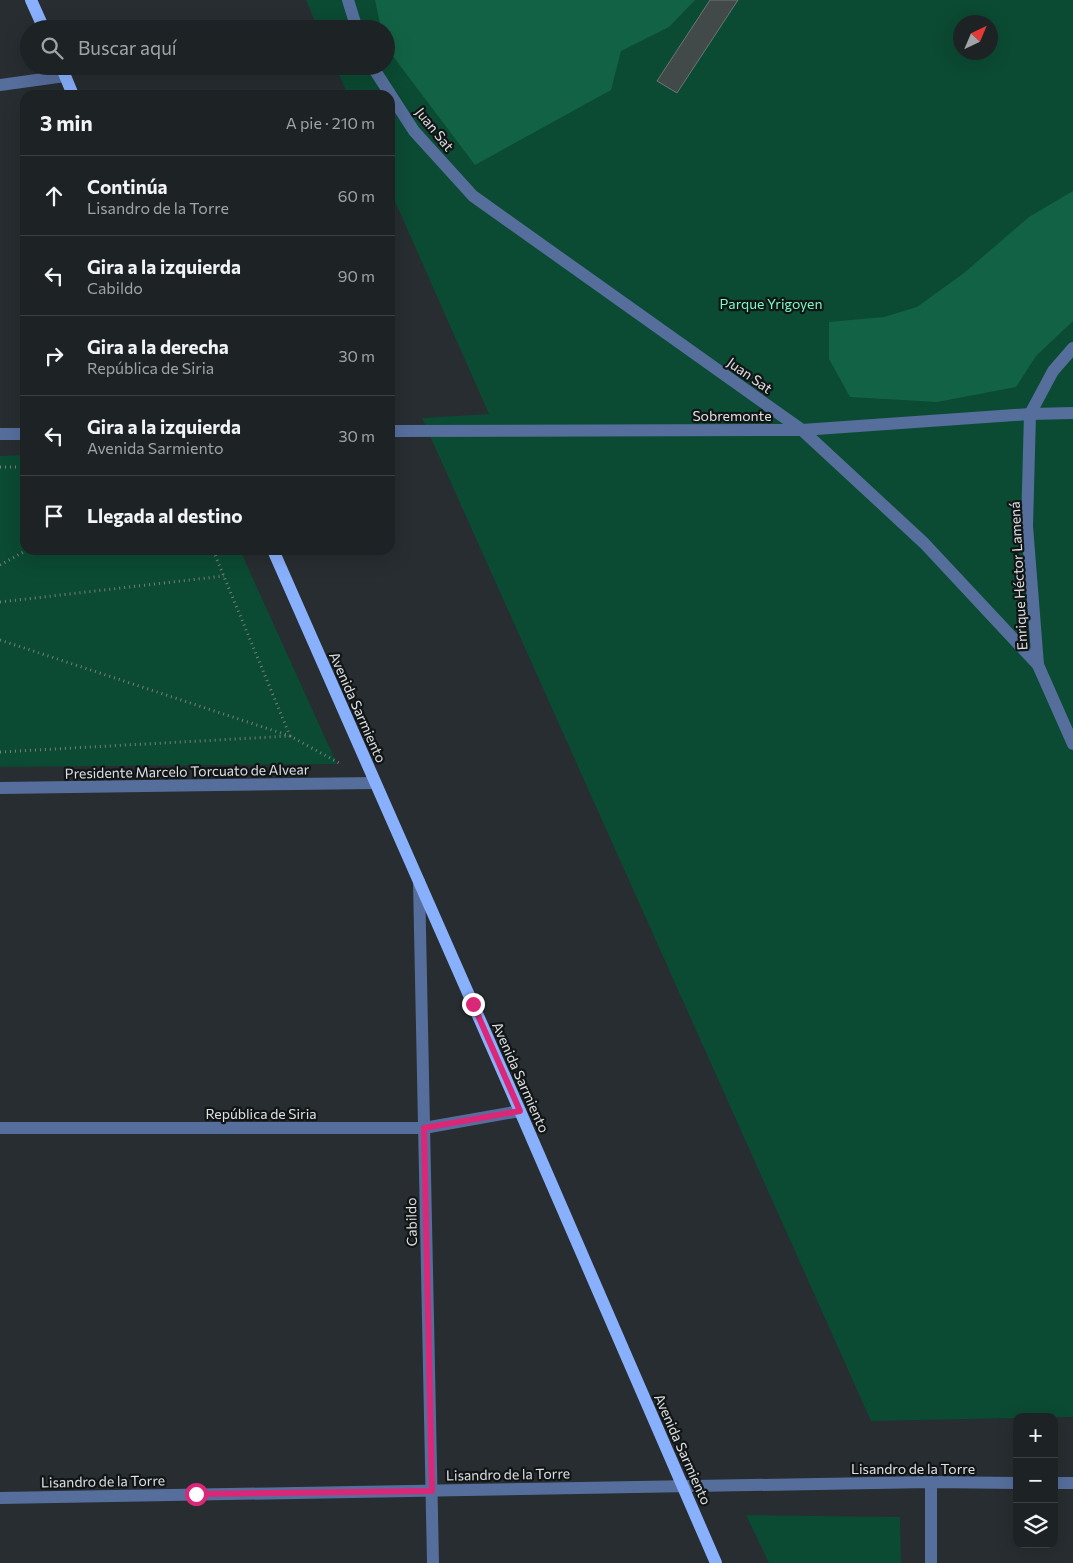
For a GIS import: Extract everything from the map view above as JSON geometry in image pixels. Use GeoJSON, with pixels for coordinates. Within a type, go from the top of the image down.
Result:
{"type":"FeatureCollection","features":[{"type":"Feature","properties":{"kind":"main road"},"geometry":{"type":"LineString","coordinates":[[31,0],[40,20]]}},
{"type":"Feature","properties":{"kind":"main road"},"geometry":{"type":"LineString","coordinates":[[65,75],[71,90]]}},
{"type":"Feature","properties":{"kind":"main road","name":"Avenida Sarmiento"},"geometry":{"type":"LineString","coordinates":[[275,555],[520,1111],[716,1563]]}},
{"type":"Feature","properties":{"kind":"street"},"geometry":{"type":"LineString","coordinates":[[348,0],[354,20]]}},
{"type":"Feature","properties":{"kind":"street"},"geometry":{"type":"LineString","coordinates":[[0,85],[45,75]]}},
{"type":"Feature","properties":{"kind":"street","name":"Juan Sat"},"geometry":{"type":"LineString","coordinates":[[378,75],[388,90]]}},
{"type":"Feature","properties":{"kind":"street","name":"Juan Sat"},"geometry":{"type":"LineString","coordinates":[[395,102],[414,131],[473,196],[802,430],[924,543],[1038,665],[1073,744]]}},
{"type":"Feature","properties":{"kind":"street","name":"Enrique Héctor Lamená"},"geometry":{"type":"LineString","coordinates":[[1038,665],[1027,526],[1030,414],[1053,371],[1073,348]]}},
{"type":"Feature","properties":{"kind":"street","name":"Sobremonte"},"geometry":{"type":"LineString","coordinates":[[395,431],[802,430],[1030,414],[1073,413]]}},
{"type":"Feature","properties":{"kind":"street"},"geometry":{"type":"LineString","coordinates":[[0,434],[20,434]]}},
{"type":"Feature","properties":{"kind":"street","name":"Presidente Marcelo Torcuato de Alvear"},"geometry":{"type":"LineString","coordinates":[[0,788],[374,783]]}},
{"type":"Feature","properties":{"kind":"street","name":"Cabildo"},"geometry":{"type":"LineString","coordinates":[[418,881],[433,1563]]}},
{"type":"Feature","properties":{"kind":"street","name":"República de Siria"},"geometry":{"type":"LineString","coordinates":[[0,1128],[424,1128],[520,1111]]}},
{"type":"Feature","properties":{"kind":"street"},"geometry":{"type":"LineString","coordinates":[[930,1482],[931,1563]]}},
{"type":"Feature","properties":{"kind":"street","name":"Lisandro de la Torre"},"geometry":{"type":"LineString","coordinates":[[0,1498],[1013,1482]]}},
{"type":"Feature","properties":{"kind":"street"},"geometry":{"type":"LineString","coordinates":[[1058,1483],[1073,1483]]}},
{"type":"Feature","properties":{"kind":"path"},"geometry":{"type":"LineString","coordinates":[[0,467],[20,467]]}},
{"type":"Feature","properties":{"kind":"path"},"geometry":{"type":"LineString","coordinates":[[0,565],[20,554]]}},
{"type":"Feature","properties":{"kind":"path"},"geometry":{"type":"LineString","coordinates":[[215,555],[290,736]]}},
{"type":"Feature","properties":{"kind":"path"},"geometry":{"type":"LineString","coordinates":[[0,602],[224,576]]}},
{"type":"Feature","properties":{"kind":"path"},"geometry":{"type":"LineString","coordinates":[[0,640],[290,736],[341,764]]}},
{"type":"Feature","properties":{"kind":"path"},"geometry":{"type":"LineString","coordinates":[[0,752],[290,736]]}},
{"type":"Feature","properties":{"kind":"green space","name":"Parque Yrigoyen"},"geometry":{"type":"Polygon","coordinates":[[[306,0],[1073,0],[1073,1417],[1058,1417],[1058,1413],[1013,1413],[1013,1418],[871,1421],[422,418],[489,414],[395,201],[395,90],[346,90],[339,75],[395,75],[395,20],[314,20],[306,0]]]}},
{"type":"Feature","properties":{"kind":"green space"},"geometry":{"type":"Polygon","coordinates":[[[375,0],[695,0],[669,27],[621,51],[611,90],[475,165],[395,59],[395,20],[379,20],[375,0]]]}},
{"type":"Feature","properties":{"kind":"green space"},"geometry":{"type":"Polygon","coordinates":[[[1073,191],[1073,321],[1036,356],[1016,387],[937,402],[850,397],[829,359],[829,322],[884,317],[917,307],[964,273],[1029,217],[1073,191]]]}},
{"type":"Feature","properties":{"kind":"green space"},"geometry":{"type":"Polygon","coordinates":[[[20,455],[20,555],[242,555],[337,764],[0,767],[0,456],[20,455]]]}},
{"type":"Feature","properties":{"kind":"green space"},"geometry":{"type":"Polygon","coordinates":[[[746,1515],[900,1517],[901,1563],[769,1563],[746,1515]]]}},
{"type":"Feature","properties":{"kind":"building"},"geometry":{"type":"Polygon","coordinates":[[[710,0],[738,0],[677,93],[657,81],[710,0]]]}},
{"type":"Feature","properties":{"kind":"route"},"geometry":{"type":"LineString","coordinates":[[196,1494],[432,1491],[424,1128],[520,1111],[473,1004]]}}]}
